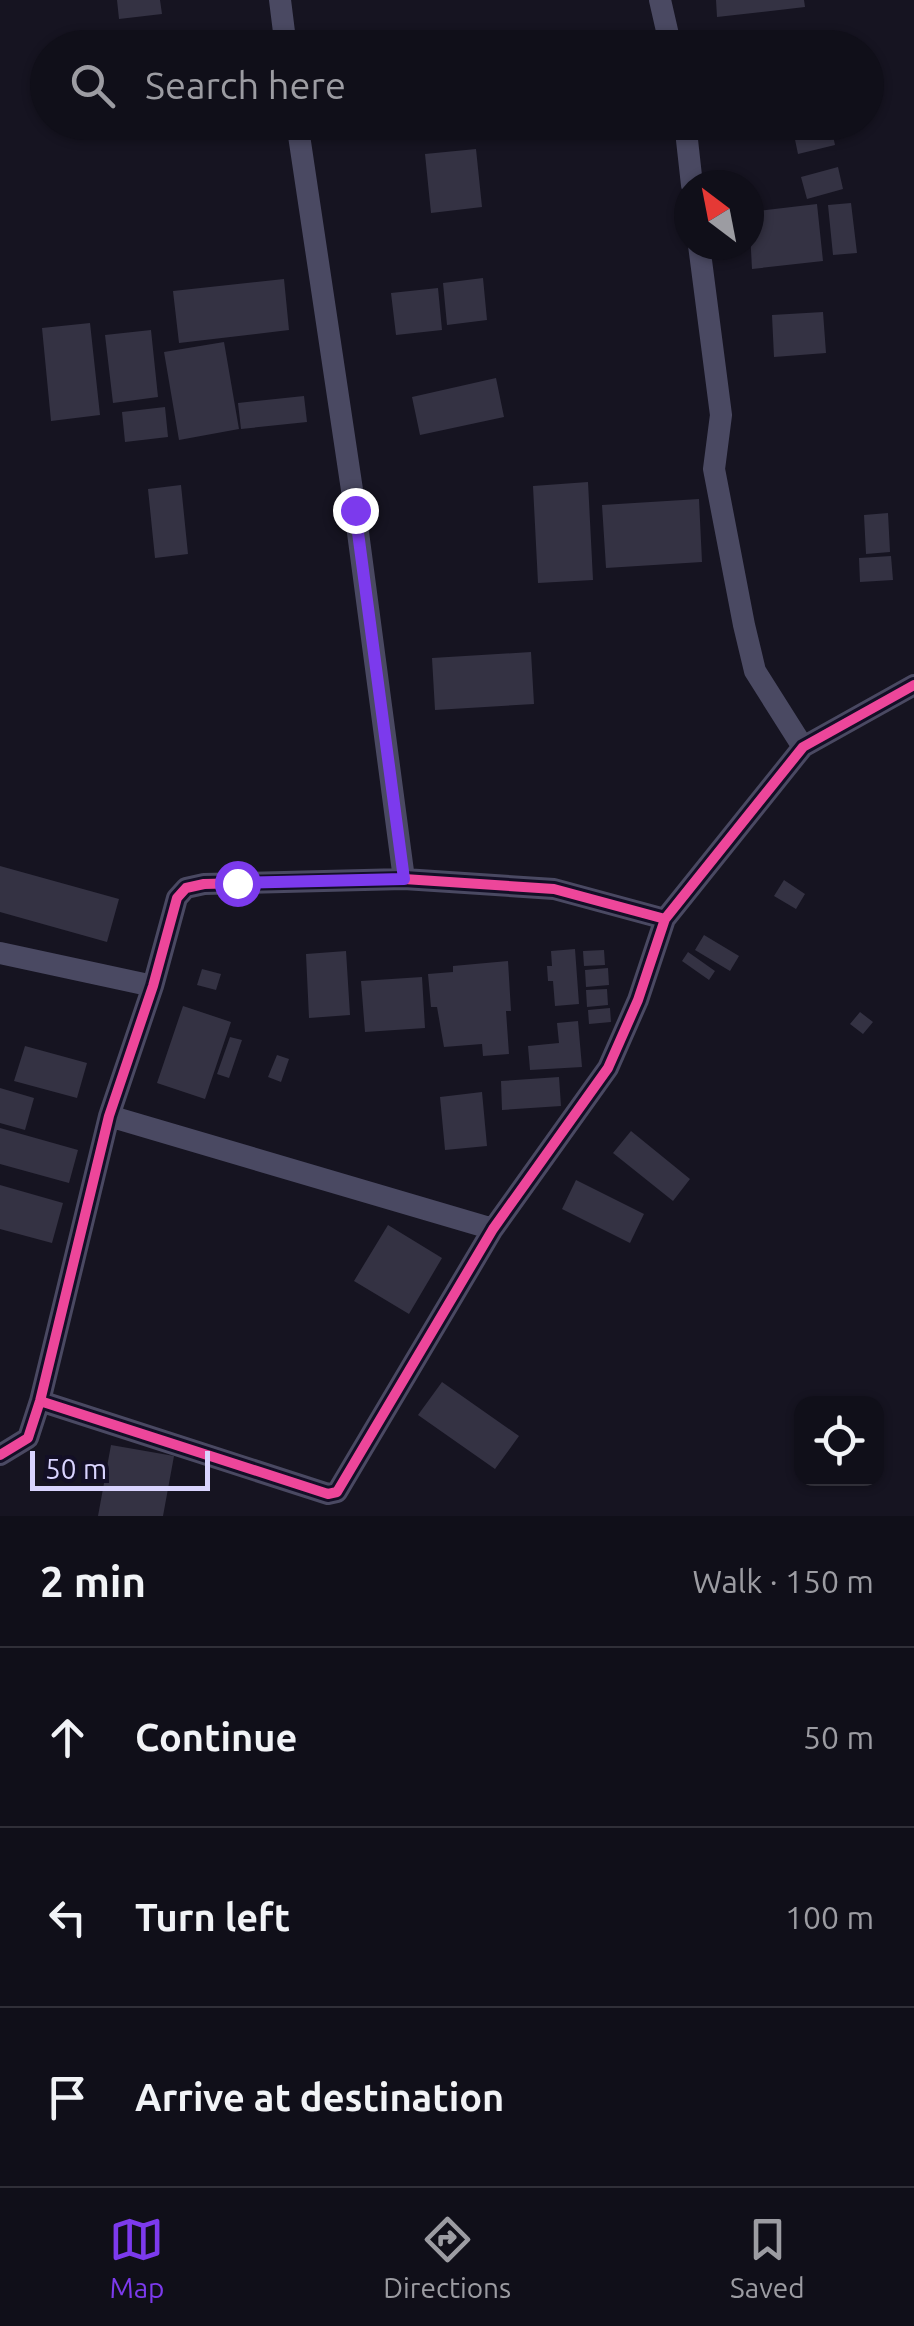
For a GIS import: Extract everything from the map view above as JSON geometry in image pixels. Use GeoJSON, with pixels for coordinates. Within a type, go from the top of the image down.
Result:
{"type":"FeatureCollection","features":[{"type":"Feature","properties":{"kind":"street"},"geometry":{"type":"LineString","coordinates":[[280,0],[284,30]]}},
{"type":"Feature","properties":{"kind":"street"},"geometry":{"type":"LineString","coordinates":[[660,0],[667,30]]}},
{"type":"Feature","properties":{"kind":"street"},"geometry":{"type":"LineString","coordinates":[[300,140],[355,510],[404,879]]}},
{"type":"Feature","properties":{"kind":"street"},"geometry":{"type":"LineString","coordinates":[[687,140],[690,170]]}},
{"type":"Feature","properties":{"kind":"street"},"geometry":{"type":"LineString","coordinates":[[700,260],[722,415],[714,469],[744,625],[755,671],[802,746]]}},
{"type":"Feature","properties":{"kind":"street"},"geometry":{"type":"LineString","coordinates":[[40,1400],[328,1494],[337,1492],[493,1229],[608,1068],[638,1000],[664,919],[802,746],[914,684]]}},
{"type":"Feature","properties":{"kind":"street"},"geometry":{"type":"LineString","coordinates":[[0,1455],[28,1438],[109,1116],[153,986],[177,898],[186,888],[204,884],[404,879],[554,888],[664,919]]}},
{"type":"Feature","properties":{"kind":"street"},"geometry":{"type":"LineString","coordinates":[[0,953],[153,986]]}},
{"type":"Feature","properties":{"kind":"street"},"geometry":{"type":"LineString","coordinates":[[109,1116],[493,1229]]}},
{"type":"Feature","properties":{"kind":"building"},"geometry":{"type":"Polygon","coordinates":[[[117,0],[160,0],[162,14],[119,19],[117,0]]]}},
{"type":"Feature","properties":{"kind":"building"},"geometry":{"type":"Polygon","coordinates":[[[716,0],[804,0],[805,7],[717,17],[716,0]]]}},
{"type":"Feature","properties":{"kind":"building"},"geometry":{"type":"Polygon","coordinates":[[[795,140],[834,140],[835,145],[798,154],[795,140]]]}},
{"type":"Feature","properties":{"kind":"building"},"geometry":{"type":"Polygon","coordinates":[[[476,149],[482,207],[431,213],[425,154],[476,149]]]}},
{"type":"Feature","properties":{"kind":"building"},"geometry":{"type":"Polygon","coordinates":[[[838,167],[843,189],[807,199],[801,177],[838,167]]]}},
{"type":"Feature","properties":{"kind":"building"},"geometry":{"type":"Polygon","coordinates":[[[851,203],[857,253],[833,255],[828,205],[851,203]]]}},
{"type":"Feature","properties":{"kind":"building"},"geometry":{"type":"Polygon","coordinates":[[[817,204],[823,261],[752,269],[752,260],[764,260],[764,210],[817,204]]]}},
{"type":"Feature","properties":{"kind":"building"},"geometry":{"type":"Polygon","coordinates":[[[483,278],[487,320],[447,325],[443,283],[483,278]]]}},
{"type":"Feature","properties":{"kind":"building"},"geometry":{"type":"Polygon","coordinates":[[[284,279],[289,330],[179,343],[173,291],[284,279]]]}},
{"type":"Feature","properties":{"kind":"building"},"geometry":{"type":"Polygon","coordinates":[[[438,288],[442,330],[396,335],[391,293],[438,288]]]}},
{"type":"Feature","properties":{"kind":"building"},"geometry":{"type":"Polygon","coordinates":[[[823,312],[826,353],[774,357],[772,315],[823,312]]]}},
{"type":"Feature","properties":{"kind":"building"},"geometry":{"type":"Polygon","coordinates":[[[90,323],[100,415],[51,421],[42,328],[90,323]]]}},
{"type":"Feature","properties":{"kind":"building"},"geometry":{"type":"Polygon","coordinates":[[[151,330],[158,397],[113,403],[105,335],[151,330]]]}},
{"type":"Feature","properties":{"kind":"building"},"geometry":{"type":"Polygon","coordinates":[[[224,342],[239,429],[179,440],[164,352],[224,342]]]}},
{"type":"Feature","properties":{"kind":"building"},"geometry":{"type":"Polygon","coordinates":[[[496,378],[504,417],[420,435],[412,397],[496,378]]]}},
{"type":"Feature","properties":{"kind":"building"},"geometry":{"type":"Polygon","coordinates":[[[304,396],[307,422],[241,429],[238,403],[304,396]]]}},
{"type":"Feature","properties":{"kind":"building"},"geometry":{"type":"Polygon","coordinates":[[[165,407],[168,437],[125,442],[122,412],[165,407]]]}},
{"type":"Feature","properties":{"kind":"building"},"geometry":{"type":"Polygon","coordinates":[[[588,482],[593,580],[538,583],[533,486],[588,482]]]}},
{"type":"Feature","properties":{"kind":"building"},"geometry":{"type":"Polygon","coordinates":[[[181,485],[188,554],[155,558],[148,489],[181,485]]]}},
{"type":"Feature","properties":{"kind":"building"},"geometry":{"type":"Polygon","coordinates":[[[699,499],[702,562],[606,568],[602,505],[699,499]]]}},
{"type":"Feature","properties":{"kind":"building"},"geometry":{"type":"Polygon","coordinates":[[[888,513],[890,552],[866,554],[864,515],[888,513]]]}},
{"type":"Feature","properties":{"kind":"building"},"geometry":{"type":"Polygon","coordinates":[[[891,556],[893,580],[860,582],[859,558],[891,556]]]}},
{"type":"Feature","properties":{"kind":"building"},"geometry":{"type":"Polygon","coordinates":[[[531,652],[534,704],[435,710],[432,658],[531,652]]]}},
{"type":"Feature","properties":{"kind":"building"},"geometry":{"type":"Polygon","coordinates":[[[0,866],[119,899],[107,942],[0,912],[0,866]]]}},
{"type":"Feature","properties":{"kind":"building"},"geometry":{"type":"Polygon","coordinates":[[[784,880],[805,894],[796,909],[774,896],[784,880]]]}},
{"type":"Feature","properties":{"kind":"building"},"geometry":{"type":"Polygon","coordinates":[[[704,935],[739,956],[730,971],[695,950],[704,935]]]}},
{"type":"Feature","properties":{"kind":"building"},"geometry":{"type":"Polygon","coordinates":[[[575,949],[579,1004],[555,1006],[553,981],[548,981],[551,951],[575,949]]]}},
{"type":"Feature","properties":{"kind":"building"},"geometry":{"type":"Polygon","coordinates":[[[604,950],[605,965],[584,966],[583,951],[604,950]]]}},
{"type":"Feature","properties":{"kind":"building"},"geometry":{"type":"Polygon","coordinates":[[[346,951],[350,1015],[309,1018],[306,954],[346,951]]]}},
{"type":"Feature","properties":{"kind":"building"},"geometry":{"type":"Polygon","coordinates":[[[688,952],[715,971],[709,980],[682,961],[688,952]]]}},
{"type":"Feature","properties":{"kind":"building"},"geometry":{"type":"Polygon","coordinates":[[[508,961],[509,1054],[483,1056],[482,1044],[444,1047],[437,1007],[431,1007],[428,974],[453,972],[453,966],[508,961]]]}},
{"type":"Feature","properties":{"kind":"building"},"geometry":{"type":"Polygon","coordinates":[[[608,968],[609,985],[586,987],[585,970],[608,968]]]}},
{"type":"Feature","properties":{"kind":"building"},"geometry":{"type":"Polygon","coordinates":[[[202,969],[221,974],[216,990],[197,985],[202,969]]]}},
{"type":"Feature","properties":{"kind":"building"},"geometry":{"type":"Polygon","coordinates":[[[422,977],[425,1028],[365,1032],[361,981],[422,977]]]}},
{"type":"Feature","properties":{"kind":"building"},"geometry":{"type":"Polygon","coordinates":[[[607,989],[608,1005],[587,1007],[586,990],[607,989]]]}},
{"type":"Feature","properties":{"kind":"building"},"geometry":{"type":"Polygon","coordinates":[[[183,1006],[231,1022],[205,1099],[157,1083],[183,1006]]]}},
{"type":"Feature","properties":{"kind":"building"},"geometry":{"type":"Polygon","coordinates":[[[610,1008],[611,1022],[589,1024],[588,1010],[610,1008]]]}},
{"type":"Feature","properties":{"kind":"building"},"geometry":{"type":"Polygon","coordinates":[[[860,1012],[873,1022],[863,1034],[850,1024],[860,1012]]]}},
{"type":"Feature","properties":{"kind":"building"},"geometry":{"type":"Polygon","coordinates":[[[578,1021],[582,1067],[530,1070],[528,1046],[559,1043],[557,1023],[578,1021]]]}},
{"type":"Feature","properties":{"kind":"building"},"geometry":{"type":"Polygon","coordinates":[[[230,1037],[242,1040],[229,1078],[217,1074],[230,1037]]]}},
{"type":"Feature","properties":{"kind":"building"},"geometry":{"type":"Polygon","coordinates":[[[25,1046],[87,1063],[77,1098],[14,1081],[25,1046]]]}},
{"type":"Feature","properties":{"kind":"building"},"geometry":{"type":"Polygon","coordinates":[[[277,1055],[289,1059],[281,1082],[268,1077],[277,1055]]]}},
{"type":"Feature","properties":{"kind":"building"},"geometry":{"type":"Polygon","coordinates":[[[559,1077],[561,1106],[502,1110],[501,1081],[559,1077]]]}},
{"type":"Feature","properties":{"kind":"building"},"geometry":{"type":"Polygon","coordinates":[[[0,1088],[34,1098],[25,1130],[0,1123],[0,1088]]]}},
{"type":"Feature","properties":{"kind":"building"},"geometry":{"type":"Polygon","coordinates":[[[482,1092],[487,1146],[445,1150],[440,1097],[482,1092]]]}},
{"type":"Feature","properties":{"kind":"building"},"geometry":{"type":"Polygon","coordinates":[[[0,1128],[78,1150],[69,1183],[0,1164],[0,1128]]]}},
{"type":"Feature","properties":{"kind":"building"},"geometry":{"type":"Polygon","coordinates":[[[631,1131],[690,1179],[673,1201],[613,1153],[631,1131]]]}},
{"type":"Feature","properties":{"kind":"building"},"geometry":{"type":"Polygon","coordinates":[[[576,1180],[644,1214],[630,1243],[562,1209],[576,1180]]]}},
{"type":"Feature","properties":{"kind":"building"},"geometry":{"type":"Polygon","coordinates":[[[0,1185],[63,1203],[52,1243],[0,1229],[0,1185]]]}},
{"type":"Feature","properties":{"kind":"building"},"geometry":{"type":"Polygon","coordinates":[[[388,1225],[442,1258],[409,1314],[354,1281],[388,1225]]]}},
{"type":"Feature","properties":{"kind":"building"},"geometry":{"type":"Polygon","coordinates":[[[442,1382],[519,1436],[495,1469],[418,1415],[442,1382]]]}},
{"type":"Feature","properties":{"kind":"building"},"geometry":{"type":"Polygon","coordinates":[[[111,1445],[174,1456],[163,1516],[98,1516],[111,1445]]]}},
{"type":"Feature","properties":{"kind":"cycle path"},"geometry":{"type":"LineString","coordinates":[[0,1455],[28,1438],[109,1116],[153,986],[177,898],[186,888],[204,884],[404,879],[554,889],[665,919],[803,747],[914,685]]}},
{"type":"Feature","properties":{"kind":"cycle path"},"geometry":{"type":"LineString","coordinates":[[40,1401],[328,1494],[337,1492],[493,1229],[608,1068],[638,1000],[665,919]]}},
{"type":"Feature","properties":{"kind":"route"},"geometry":{"type":"LineString","coordinates":[[237,883],[404,879],[355,510]]}}]}
